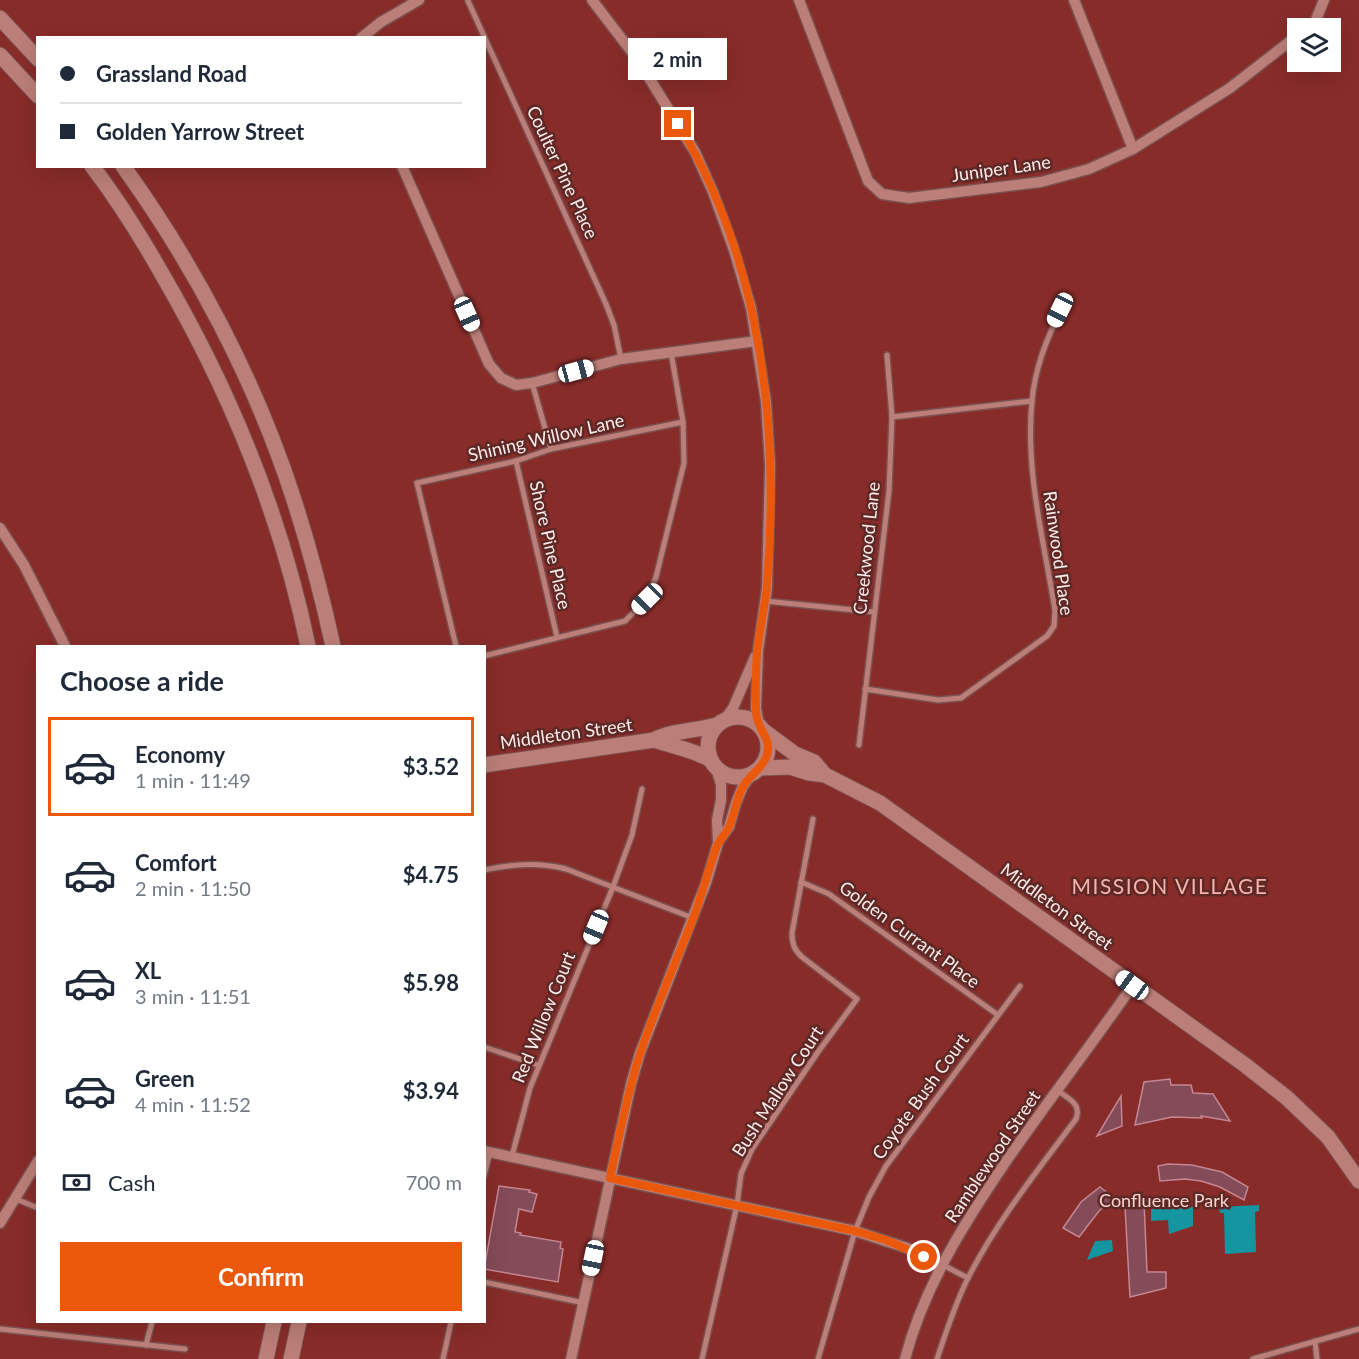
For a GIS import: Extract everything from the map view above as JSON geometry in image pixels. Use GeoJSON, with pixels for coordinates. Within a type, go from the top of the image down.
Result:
{"type":"FeatureCollection","features":[{"type":"Feature","properties":{"kind":"street"},"geometry":{"type":"LineString","coordinates":[[364,36],[381,22],[419,0]]}},
{"type":"Feature","properties":{"kind":"street"},"geometry":{"type":"LineString","coordinates":[[571,1359],[631,1084],[640,1053],[706,883],[718,843],[729,827],[740,794],[765,760],[768,750],[768,741],[761,728],[756,708],[758,651],[765,601],[770,528],[771,465],[766,402],[751,308],[734,250],[713,192],[695,152],[638,60],[592,0]]}},
{"type":"Feature","properties":{"kind":"street","name":"Juniper Lane"},"geometry":{"type":"LineString","coordinates":[[799,0],[868,181],[882,194],[909,198],[1041,182],[1089,169],[1133,149],[1230,88],[1287,44]]}},
{"type":"Feature","properties":{"kind":"street"},"geometry":{"type":"LineString","coordinates":[[1074,0],[1133,149]]}},
{"type":"Feature","properties":{"kind":"street"},"geometry":{"type":"LineString","coordinates":[[1317,18],[1324,0]]}},
{"type":"Feature","properties":{"kind":"street"},"geometry":{"type":"LineString","coordinates":[[0,18],[36,57]]}},
{"type":"Feature","properties":{"kind":"street"},"geometry":{"type":"LineString","coordinates":[[0,55],[36,94]]}},
{"type":"Feature","properties":{"kind":"street"},"geometry":{"type":"LineString","coordinates":[[94,168],[143,241],[187,315],[224,391],[256,469],[282,544],[308,645]]}},
{"type":"Feature","properties":{"kind":"street"},"geometry":{"type":"LineString","coordinates":[[124,168],[184,260],[226,336],[262,416],[293,496],[318,580],[333,645]]}},
{"type":"Feature","properties":{"kind":"street"},"geometry":{"type":"LineString","coordinates":[[403,168],[489,364],[501,378],[516,385],[532,384],[621,359],[757,341]]}},
{"type":"Feature","properties":{"kind":"street"},"geometry":{"type":"LineString","coordinates":[[0,528],[24,565],[64,645]]}},
{"type":"Feature","properties":{"kind":"street"},"geometry":{"type":"LineString","coordinates":[[718,843],[717,820],[721,784],[713,764],[708,741],[711,732],[733,708],[758,651]]}},
{"type":"Feature","properties":{"kind":"street"},"geometry":{"type":"LineString","coordinates":[[721,722],[734,717],[744,717],[761,728]]}},
{"type":"Feature","properties":{"kind":"street","name":"Middleton Street"},"geometry":{"type":"LineString","coordinates":[[654,740],[667,733],[700,730],[721,722]]}},
{"type":"Feature","properties":{"kind":"street","name":"Middleton Street"},"geometry":{"type":"LineString","coordinates":[[761,728],[795,754],[814,762],[825,775]]}},
{"type":"Feature","properties":{"kind":"street","name":"Middleton Street"},"geometry":{"type":"LineString","coordinates":[[486,765],[614,744],[654,740],[698,752],[713,764]]}},
{"type":"Feature","properties":{"kind":"street"},"geometry":{"type":"LineString","coordinates":[[713,764],[724,774],[733,777],[743,777],[756,771]]}},
{"type":"Feature","properties":{"kind":"street","name":"Middleton Street"},"geometry":{"type":"LineString","coordinates":[[756,771],[790,767],[825,775],[880,803],[1245,1065],[1287,1098],[1328,1137],[1359,1181]]}},
{"type":"Feature","properties":{"kind":"street","name":"Ramblewood Street"},"geometry":{"type":"LineString","coordinates":[[906,1359],[923,1306],[942,1264],[969,1215],[1132,985]]}},
{"type":"Feature","properties":{"kind":"street"},"geometry":{"type":"LineString","coordinates":[[487,1151],[855,1231],[907,1248],[942,1264]]}},
{"type":"Feature","properties":{"kind":"street"},"geometry":{"type":"LineString","coordinates":[[0,1223],[36,1164]]}},
{"type":"Feature","properties":{"kind":"street"},"geometry":{"type":"LineString","coordinates":[[266,1359],[274,1323]]}},
{"type":"Feature","properties":{"kind":"street"},"geometry":{"type":"LineString","coordinates":[[291,1359],[299,1323]]}},
{"type":"Feature","properties":{"kind":"lane","name":"Coulter Pine Place"},"geometry":{"type":"LineString","coordinates":[[468,1],[483,36]]}},
{"type":"Feature","properties":{"kind":"lane","name":"Coulter Pine Place"},"geometry":{"type":"LineString","coordinates":[[486,43],[606,304],[614,325],[621,359]]}},
{"type":"Feature","properties":{"kind":"lane","name":"Rainwood Place"},"geometry":{"type":"LineString","coordinates":[[865,689],[938,700],[961,698],[1047,636],[1054,626],[1055,610],[1031,452],[1032,401],[1040,360],[1060,310]]}},
{"type":"Feature","properties":{"kind":"lane"},"geometry":{"type":"LineString","coordinates":[[486,655],[625,621],[647,599],[657,577],[684,463],[683,422],[671,352]]}},
{"type":"Feature","properties":{"kind":"lane","name":"Creekwood Lane"},"geometry":{"type":"LineString","coordinates":[[859,745],[889,491],[892,417],[887,355]]}},
{"type":"Feature","properties":{"kind":"lane"},"geometry":{"type":"LineString","coordinates":[[532,384],[551,449]]}},
{"type":"Feature","properties":{"kind":"lane"},"geometry":{"type":"LineString","coordinates":[[892,417],[1032,401]]}},
{"type":"Feature","properties":{"kind":"lane","name":"Shining Willow Lane"},"geometry":{"type":"LineString","coordinates":[[456,645],[417,483],[516,461],[551,449],[683,422]]}},
{"type":"Feature","properties":{"kind":"lane","name":"Shore Pine Place"},"geometry":{"type":"LineString","coordinates":[[516,461],[557,637]]}},
{"type":"Feature","properties":{"kind":"lane"},"geometry":{"type":"LineString","coordinates":[[765,601],[874,612]]}},
{"type":"Feature","properties":{"kind":"lane","name":"Red Willow Court"},"geometry":{"type":"LineString","coordinates":[[512,1156],[538,1065],[613,887],[632,835],[642,789]]}},
{"type":"Feature","properties":{"kind":"lane"},"geometry":{"type":"LineString","coordinates":[[801,882],[813,819]]}},
{"type":"Feature","properties":{"kind":"lane"},"geometry":{"type":"LineString","coordinates":[[486,870],[510,865],[544,863],[566,869],[693,918]]}},
{"type":"Feature","properties":{"kind":"lane","name":"Bush Mallow Court"},"geometry":{"type":"LineString","coordinates":[[702,1359],[741,1174],[752,1149],[818,1052],[858,999],[802,957],[794,947],[792,933],[801,882]]}},
{"type":"Feature","properties":{"kind":"lane","name":"Golden Currant Place"},"geometry":{"type":"LineString","coordinates":[[801,882],[829,894],[998,1015]]}},
{"type":"Feature","properties":{"kind":"lane","name":"Coyote Bush Court"},"geometry":{"type":"LineString","coordinates":[[818,1359],[855,1231],[868,1197],[886,1166],[1020,986]]}},
{"type":"Feature","properties":{"kind":"lane"},"geometry":{"type":"LineString","coordinates":[[486,1048],[538,1065]]}},
{"type":"Feature","properties":{"kind":"lane"},"geometry":{"type":"LineString","coordinates":[[937,1359],[968,1278],[1003,1219],[1076,1119],[1078,1110],[1076,1105],[1057,1090]]}},
{"type":"Feature","properties":{"kind":"lane"},"geometry":{"type":"LineString","coordinates":[[16,1199],[36,1207]]}},
{"type":"Feature","properties":{"kind":"lane"},"geometry":{"type":"LineString","coordinates":[[942,1264],[968,1278]]}},
{"type":"Feature","properties":{"kind":"lane"},"geometry":{"type":"LineString","coordinates":[[486,1282],[584,1303]]}},
{"type":"Feature","properties":{"kind":"lane"},"geometry":{"type":"LineString","coordinates":[[146,1345],[152,1323]]}},
{"type":"Feature","properties":{"kind":"lane"},"geometry":{"type":"LineString","coordinates":[[443,1359],[451,1323]]}},
{"type":"Feature","properties":{"kind":"lane"},"geometry":{"type":"LineString","coordinates":[[0,1329],[185,1349]]}},
{"type":"Feature","properties":{"kind":"lane"},"geometry":{"type":"LineString","coordinates":[[1254,1359],[1359,1329]]}},
{"type":"Feature","properties":{"kind":"lane"},"geometry":{"type":"LineString","coordinates":[[1315,1341],[1317,1359]]}},
{"type":"Feature","properties":{"kind":"green space","name":"Confluence Park"},"geometry":{"type":"Polygon","coordinates":[[[0,0],[1359,0],[1359,1359],[0,1359],[0,0]]]}},
{"type":"Feature","properties":{"kind":"water"},"geometry":{"type":"Polygon","coordinates":[[[1259,1205],[1259,1211],[1255,1212],[1256,1252],[1225,1254],[1224,1213],[1220,1213],[1219,1207],[1259,1205]]]}},
{"type":"Feature","properties":{"kind":"water"},"geometry":{"type":"Polygon","coordinates":[[[1193,1207],[1193,1226],[1169,1234],[1168,1220],[1151,1221],[1151,1209],[1193,1207]]]}},
{"type":"Feature","properties":{"kind":"water"},"geometry":{"type":"Polygon","coordinates":[[[1112,1240],[1113,1251],[1087,1260],[1095,1241],[1112,1240]]]}},
{"type":"Feature","properties":{"kind":"building"},"geometry":{"type":"Polygon","coordinates":[[[1170,1079],[1171,1085],[1191,1085],[1193,1093],[1213,1094],[1230,1121],[1201,1116],[1202,1118],[1172,1117],[1135,1125],[1144,1082],[1170,1079]]]}},
{"type":"Feature","properties":{"kind":"building"},"geometry":{"type":"Polygon","coordinates":[[[1121,1096],[1122,1126],[1097,1136],[1121,1096]]]}},
{"type":"Feature","properties":{"kind":"building"},"geometry":{"type":"Polygon","coordinates":[[[1192,1165],[1222,1172],[1248,1187],[1244,1200],[1220,1187],[1201,1181],[1185,1179],[1160,1181],[1158,1166],[1192,1165]]]}},
{"type":"Feature","properties":{"kind":"building"},"geometry":{"type":"Polygon","coordinates":[[[499,1186],[530,1190],[529,1192],[537,1194],[532,1212],[519,1209],[515,1232],[521,1233],[520,1235],[561,1242],[560,1248],[563,1249],[558,1282],[486,1269],[499,1186]]]}},
{"type":"Feature","properties":{"kind":"building"},"geometry":{"type":"Polygon","coordinates":[[[1100,1187],[1114,1198],[1099,1211],[1079,1237],[1063,1228],[1081,1202],[1100,1187]]]}},
{"type":"Feature","properties":{"kind":"building"},"geometry":{"type":"Polygon","coordinates":[[[1144,1201],[1147,1272],[1166,1272],[1166,1288],[1130,1297],[1125,1207],[1144,1201]]]}},
{"type":"Feature","properties":{"kind":"district","name":"MISSION VILLAGE"},"geometry":{"type":"Point","coordinates":[1170,885]}},
{"type":"Feature","properties":{"kind":"route"},"geometry":{"type":"LineString","coordinates":[[678,124],[695,152],[713,192],[734,250],[751,308],[766,402],[771,465],[770,528],[767,588],[758,651],[756,708],[759,725],[768,741],[768,750],[760,768],[743,786],[729,827],[718,843],[706,883],[640,1053],[610,1178],[855,1231],[886,1240],[924,1257]]}}]}
